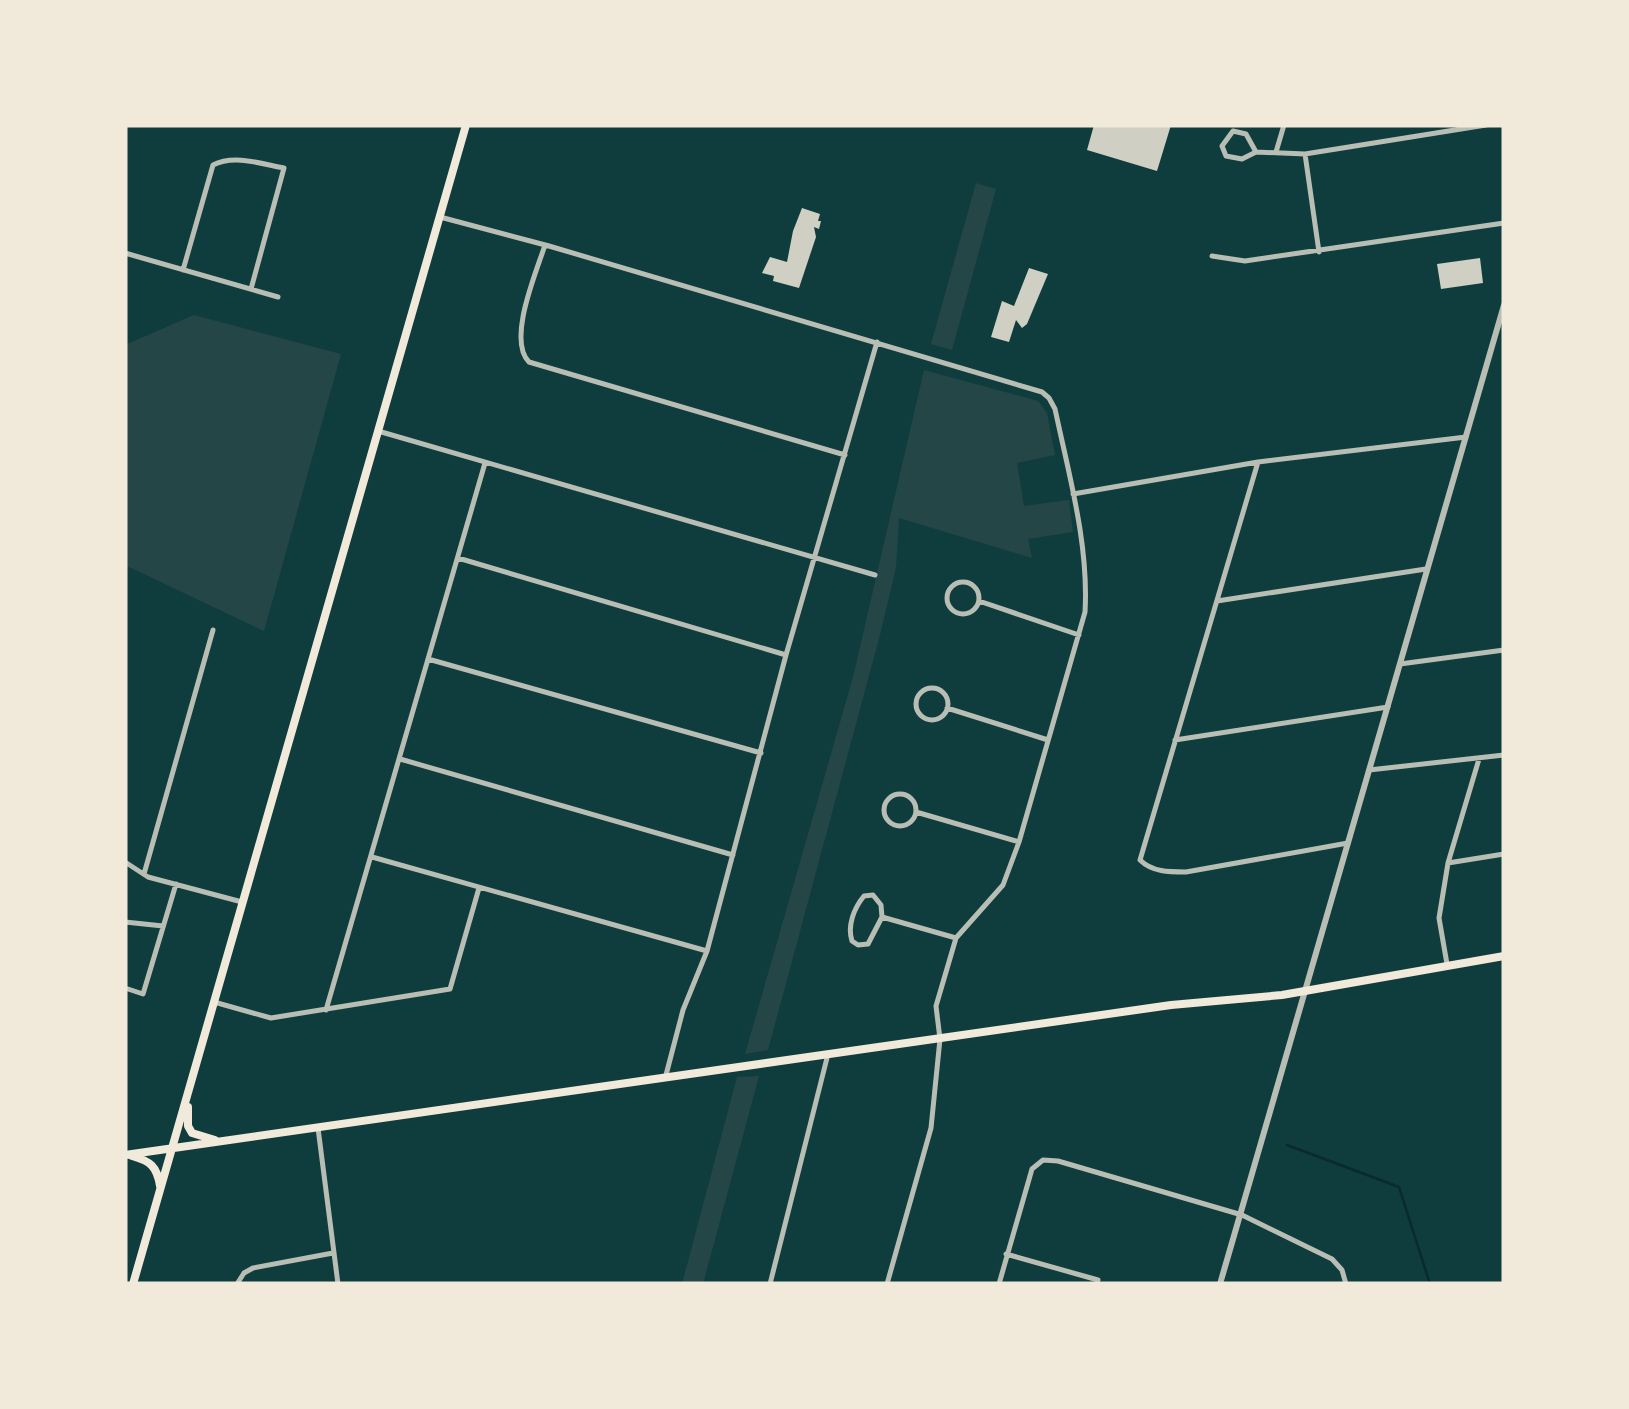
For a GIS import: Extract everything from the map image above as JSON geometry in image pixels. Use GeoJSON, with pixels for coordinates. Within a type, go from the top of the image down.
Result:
{"type":"FeatureCollection","features":[{"type":"Feature","properties":{"kind":"main road"},"geometry":{"type":"LineString","coordinates":[[134,1284],[466,125]]}},
{"type":"Feature","properties":{"kind":"main road"},"geometry":{"type":"LineString","coordinates":[[126,1154],[666,1075],[1171,1005],[1308,990],[1504,956]]}},
{"type":"Feature","properties":{"kind":"main road"},"geometry":{"type":"LineString","coordinates":[[187,1098],[192,1133],[224,1142]]}},
{"type":"Feature","properties":{"kind":"main road"},"geometry":{"type":"LineString","coordinates":[[126,1154],[149,1160],[158,1171],[160,1190]]}},
{"type":"Feature","properties":{"kind":"street"},"geometry":{"type":"LineString","coordinates":[[1276,152],[1284,125]]}},
{"type":"Feature","properties":{"kind":"street"},"geometry":{"type":"LineString","coordinates":[[1256,152],[1246,134],[1233,132],[1222,146],[1226,156],[1242,159],[1256,152],[1305,154],[1486,125]]}},
{"type":"Feature","properties":{"kind":"street"},"geometry":{"type":"LineString","coordinates":[[1305,154],[1319,252]]}},
{"type":"Feature","properties":{"kind":"street"},"geometry":{"type":"LineString","coordinates":[[183,270],[213,165],[217,161],[240,160],[284,168],[250,289]]}},
{"type":"Feature","properties":{"kind":"street"},"geometry":{"type":"LineString","coordinates":[[440,217],[877,342],[1042,392],[1049,398],[1073,494],[1086,590],[1085,612],[1019,842],[1002,884],[956,938],[936,1006],[940,1038],[931,1128],[887,1284]]}},
{"type":"Feature","properties":{"kind":"street"},"geometry":{"type":"LineString","coordinates":[[1212,256],[1245,261],[1504,222]]}},
{"type":"Feature","properties":{"kind":"street"},"geometry":{"type":"LineString","coordinates":[[545,244],[519,335],[520,351],[529,362],[845,455]]}},
{"type":"Feature","properties":{"kind":"street"},"geometry":{"type":"LineString","coordinates":[[125,253],[278,297]]}},
{"type":"Feature","properties":{"kind":"street"},"geometry":{"type":"LineString","coordinates":[[1220,1284],[1504,305]]}},
{"type":"Feature","properties":{"kind":"street"},"geometry":{"type":"LineString","coordinates":[[666,1075],[683,1010],[706,951],[877,342]]}},
{"type":"Feature","properties":{"kind":"street"},"geometry":{"type":"LineString","coordinates":[[1491,350],[1502,348]]}},
{"type":"Feature","properties":{"kind":"street"},"geometry":{"type":"LineString","coordinates":[[378,431],[875,575]]}},
{"type":"Feature","properties":{"kind":"street"},"geometry":{"type":"LineString","coordinates":[[1073,494],[1258,462],[1468,436]]}},
{"type":"Feature","properties":{"kind":"street"},"geometry":{"type":"LineString","coordinates":[[1258,462],[1140,860],[1166,872],[1186,872],[1348,843]]}},
{"type":"Feature","properties":{"kind":"street"},"geometry":{"type":"LineString","coordinates":[[326,1010],[484,463]]}},
{"type":"Feature","properties":{"kind":"street"},"geometry":{"type":"LineString","coordinates":[[457,558],[786,655]]}},
{"type":"Feature","properties":{"kind":"street"},"geometry":{"type":"LineString","coordinates":[[1216,600],[1428,569]]}},
{"type":"Feature","properties":{"kind":"street"},"geometry":{"type":"LineString","coordinates":[[966,582],[978,592],[979,602],[969,612],[960,613],[951,608],[947,594],[952,586],[966,582]]}},
{"type":"Feature","properties":{"kind":"street"},"geometry":{"type":"LineString","coordinates":[[979,602],[1079,636]]}},
{"type":"Feature","properties":{"kind":"street"},"geometry":{"type":"LineString","coordinates":[[144,874],[213,630]]}},
{"type":"Feature","properties":{"kind":"street"},"geometry":{"type":"LineString","coordinates":[[1400,664],[1504,650]]}},
{"type":"Feature","properties":{"kind":"street"},"geometry":{"type":"LineString","coordinates":[[428,659],[760,754]]}},
{"type":"Feature","properties":{"kind":"street"},"geometry":{"type":"LineString","coordinates":[[935,689],[946,698],[947,708],[938,718],[928,720],[920,715],[916,700],[921,692],[935,689]]}},
{"type":"Feature","properties":{"kind":"street"},"geometry":{"type":"LineString","coordinates":[[1175,740],[1388,707]]}},
{"type":"Feature","properties":{"kind":"street"},"geometry":{"type":"LineString","coordinates":[[947,708],[1048,740]]}},
{"type":"Feature","properties":{"kind":"street"},"geometry":{"type":"LineString","coordinates":[[1369,770],[1504,756]]}},
{"type":"Feature","properties":{"kind":"street"},"geometry":{"type":"LineString","coordinates":[[400,759],[733,855]]}},
{"type":"Feature","properties":{"kind":"street"},"geometry":{"type":"LineString","coordinates":[[1447,964],[1439,918],[1448,863],[1478,759]]}},
{"type":"Feature","properties":{"kind":"street"},"geometry":{"type":"LineString","coordinates":[[902,794],[914,802],[916,812],[911,821],[896,825],[887,819],[884,809],[888,799],[902,794]]}},
{"type":"Feature","properties":{"kind":"street"},"geometry":{"type":"LineString","coordinates":[[916,812],[1019,842]]}},
{"type":"Feature","properties":{"kind":"street"},"geometry":{"type":"LineString","coordinates":[[1448,863],[1504,854]]}},
{"type":"Feature","properties":{"kind":"street"},"geometry":{"type":"LineString","coordinates":[[371,857],[706,951]]}},
{"type":"Feature","properties":{"kind":"street"},"geometry":{"type":"LineString","coordinates":[[125,862],[144,874],[242,902]]}},
{"type":"Feature","properties":{"kind":"street"},"geometry":{"type":"LineString","coordinates":[[125,988],[143,994],[176,884]]}},
{"type":"Feature","properties":{"kind":"street"},"geometry":{"type":"LineString","coordinates":[[214,1002],[271,1018],[450,989],[480,888]]}},
{"type":"Feature","properties":{"kind":"street"},"geometry":{"type":"LineString","coordinates":[[874,895],[882,916],[868,944],[858,946],[852,942],[849,933],[856,905],[864,896],[874,895]]}},
{"type":"Feature","properties":{"kind":"street"},"geometry":{"type":"LineString","coordinates":[[882,916],[956,938]]}},
{"type":"Feature","properties":{"kind":"street"},"geometry":{"type":"LineString","coordinates":[[125,922],[163,926]]}},
{"type":"Feature","properties":{"kind":"street"},"geometry":{"type":"LineString","coordinates":[[770,1284],[828,1054]]}},
{"type":"Feature","properties":{"kind":"street"},"geometry":{"type":"LineString","coordinates":[[318,1128],[338,1284]]}},
{"type":"Feature","properties":{"kind":"street"},"geometry":{"type":"LineString","coordinates":[[999,1284],[1032,1169],[1043,1160],[1058,1161],[1242,1216],[1332,1259],[1342,1270],[1346,1284]]}},
{"type":"Feature","properties":{"kind":"street"},"geometry":{"type":"LineString","coordinates":[[238,1284],[244,1273],[253,1268],[333,1254]]}},
{"type":"Feature","properties":{"kind":"street"},"geometry":{"type":"LineString","coordinates":[[1006,1254],[1098,1280]]}},
{"type":"Feature","properties":{"kind":"shaded area"},"geometry":{"type":"Polygon","coordinates":[[[976,183],[996,189],[952,350],[931,344],[976,183]]]}},
{"type":"Feature","properties":{"kind":"shaded area"},"geometry":{"type":"Polygon","coordinates":[[[194,315],[341,354],[264,631],[125,565],[125,345],[194,315]]]}},
{"type":"Feature","properties":{"kind":"shaded area"},"geometry":{"type":"Polygon","coordinates":[[[924,370],[1038,401],[1047,413],[1055,455],[1017,463],[1024,506],[1069,500],[1073,532],[1028,539],[1032,558],[899,518],[896,568],[880,635],[768,1050],[745,1054],[853,677],[924,370]]]}},
{"type":"Feature","properties":{"kind":"shaded area"},"geometry":{"type":"Polygon","coordinates":[[[759,1076],[703,1284],[682,1284],[737,1077],[759,1076]]]}},
{"type":"Feature","properties":{"kind":"building"},"geometry":{"type":"Polygon","coordinates":[[[1094,125],[1171,125],[1157,171],[1087,150],[1094,125]]]}},
{"type":"Feature","properties":{"kind":"building"},"geometry":{"type":"Polygon","coordinates":[[[802,208],[820,214],[821,221],[819,229],[814,227],[816,237],[799,288],[773,281],[774,276],[762,273],[770,257],[787,262],[802,208]]]}},
{"type":"Feature","properties":{"kind":"building"},"geometry":{"type":"Polygon","coordinates":[[[1480,258],[1483,283],[1441,289],[1437,264],[1480,258]]]}},
{"type":"Feature","properties":{"kind":"building"},"geometry":{"type":"Polygon","coordinates":[[[1029,268],[1048,274],[1027,324],[1022,328],[1016,320],[1009,342],[991,337],[1002,301],[1014,306],[1029,268]]]}},
{"type":"Feature","properties":{"kind":"waterway"},"geometry":{"type":"LineString","coordinates":[[1287,1145],[1399,1187],[1430,1284]]}}]}
